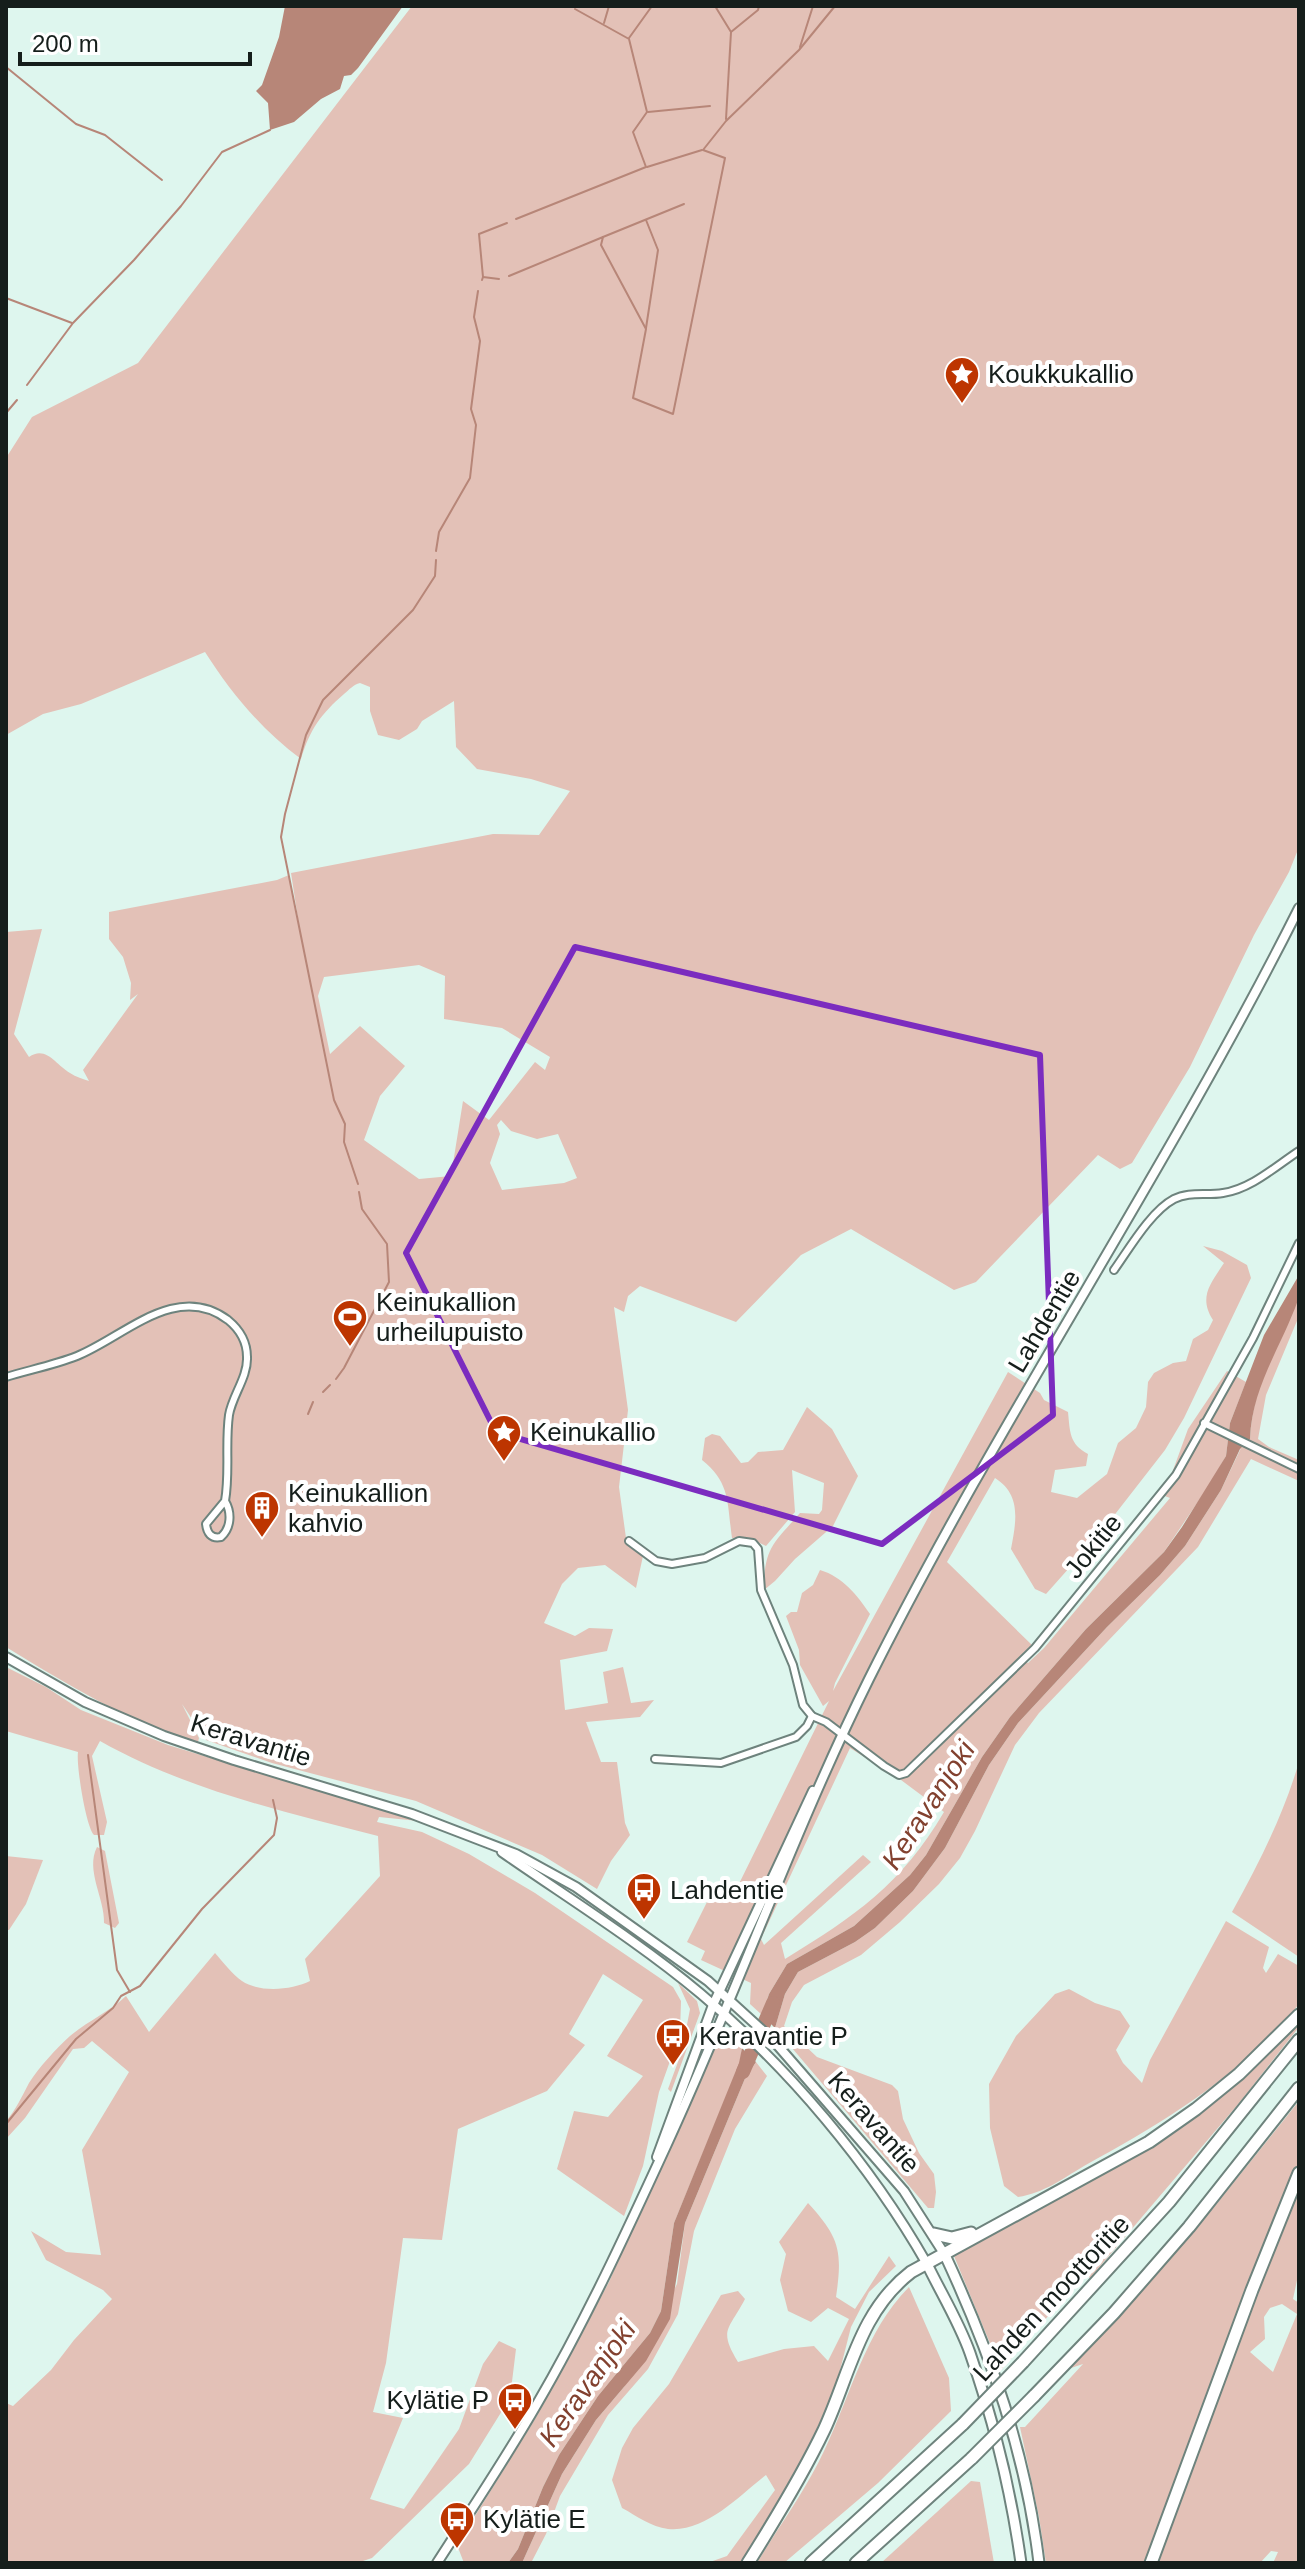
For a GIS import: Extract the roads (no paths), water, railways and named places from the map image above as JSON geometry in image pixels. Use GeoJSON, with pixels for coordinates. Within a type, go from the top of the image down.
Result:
{"type":"FeatureCollection","features":[{"type":"Feature","properties":{"kind":"highway"},"geometry":{"type":"LineString","coordinates":[[748,2563],[780,2512],[824,2430],[861,2335],[874,2311],[900,2281],[991,2227],[1149,2142],[1239,2074],[1299,2015]]}},
{"type":"Feature","properties":{"kind":"highway","name":"Lahden moottoritie"},"geometry":{"type":"LineString","coordinates":[[811,2563],[963,2424],[1023,2362],[1169,2202],[1299,2040]]}},
{"type":"Feature","properties":{"kind":"highway","name":"Lahden moottoritie"},"geometry":{"type":"LineString","coordinates":[[856,2563],[972,2458],[1114,2313],[1180,2238],[1299,2088]]}},
{"type":"Feature","properties":{"kind":"highway"},"geometry":{"type":"LineString","coordinates":[[1151,2563],[1252,2290],[1299,2173]]}},
{"type":"Feature","properties":{"kind":"highway"},"geometry":{"type":"LineString","coordinates":[[934,2234],[952,2238],[991,2227]]}},
{"type":"Feature","properties":{"kind":"main road","name":"Lahdentie"},"geometry":{"type":"LineString","coordinates":[[437,2563],[538,2402],[615,2256],[730,1998],[831,1759],[914,1590],[996,1441],[1243,1018],[1299,908]]}},
{"type":"Feature","properties":{"kind":"main road","name":"Keravantie"},"geometry":{"type":"LineString","coordinates":[[6,1657],[85,1702],[164,1736],[234,1760],[363,1797],[516,1854],[576,1887],[626,1920],[730,1998],[773,2040],[904,2191],[934,2234],[1006,2405],[1023,2464],[1039,2563]]}},
{"type":"Feature","properties":{"kind":"main road","name":"Lahdentie"},"geometry":{"type":"LineString","coordinates":[[651,2177],[664,2133],[713,2005],[808,1799],[831,1759]]}},
{"type":"Feature","properties":{"kind":"main road","name":"Keravantie"},"geometry":{"type":"LineString","coordinates":[[492,1845],[616,1931],[713,2005],[766,2056],[869,2175],[927,2264],[969,2350],[1007,2481],[1021,2563]]}},
{"type":"Feature","properties":{"kind":"street"},"geometry":{"type":"LineString","coordinates":[[1114,1270],[1157,1214],[1173,1199],[1183,1195],[1235,1190],[1253,1182],[1299,1151]]}},
{"type":"Feature","properties":{"kind":"street","name":"Jokitie"},"geometry":{"type":"LineString","coordinates":[[842,1735],[899,1775],[906,1773],[1035,1648],[1176,1475],[1253,1338],[1299,1243]]}},
{"type":"Feature","properties":{"kind":"street"},"geometry":{"type":"LineString","coordinates":[[6,1377],[74,1357],[175,1307],[198,1307],[219,1315],[230,1322],[243,1339],[247,1357],[229,1413],[225,1501],[206,1524],[208,1533],[213,1537],[221,1537],[228,1529],[229,1508],[225,1501]]}},
{"type":"Feature","properties":{"kind":"street"},"geometry":{"type":"LineString","coordinates":[[1204,1423],[1299,1469]]}},
{"type":"Feature","properties":{"kind":"street"},"geometry":{"type":"LineString","coordinates":[[629,1541],[656,1561],[672,1564],[705,1558],[739,1541],[753,1543],[758,1549],[761,1590],[793,1665],[803,1705],[812,1716],[826,1722],[842,1735]]}},
{"type":"Feature","properties":{"kind":"street"},"geometry":{"type":"LineString","coordinates":[[655,1759],[721,1763],[796,1737],[812,1716]]}},
{"type":"Feature","properties":{"kind":"waterway"},"geometry":{"type":"LineString","coordinates":[[604,23],[609,6]]}},
{"type":"Feature","properties":{"kind":"waterway"},"geometry":{"type":"LineString","coordinates":[[629,38],[652,6]]}},
{"type":"Feature","properties":{"kind":"waterway"},"geometry":{"type":"LineString","coordinates":[[715,6],[731,32]]}},
{"type":"Feature","properties":{"kind":"waterway"},"geometry":{"type":"LineString","coordinates":[[726,119],[731,32],[759,6]]}},
{"type":"Feature","properties":{"kind":"waterway"},"geometry":{"type":"LineString","coordinates":[[800,47],[813,6]]}},
{"type":"Feature","properties":{"kind":"waterway"},"geometry":{"type":"LineString","coordinates":[[509,276],[603,237],[601,245],[646,329],[633,398],[673,414],[725,158],[703,150],[726,121],[799,50],[835,6]]}},
{"type":"Feature","properties":{"kind":"waterway"},"geometry":{"type":"LineString","coordinates":[[516,219],[646,167],[633,132],[647,112],[629,39],[575,9]]}},
{"type":"Feature","properties":{"kind":"waterway"},"geometry":{"type":"LineString","coordinates":[[6,67],[76,124],[105,135],[162,180]]}},
{"type":"Feature","properties":{"kind":"waterway"},"geometry":{"type":"LineString","coordinates":[[648,112],[710,106]]}},
{"type":"Feature","properties":{"kind":"waterway"},"geometry":{"type":"LineString","coordinates":[[27,385],[73,323],[134,260],[222,152],[270,130]]}},
{"type":"Feature","properties":{"kind":"waterway"},"geometry":{"type":"LineString","coordinates":[[647,167],[702,150]]}},
{"type":"Feature","properties":{"kind":"waterway"},"geometry":{"type":"LineString","coordinates":[[603,237],[684,204]]}},
{"type":"Feature","properties":{"kind":"waterway"},"geometry":{"type":"LineString","coordinates":[[646,220],[658,250],[646,328]]}},
{"type":"Feature","properties":{"kind":"waterway"},"geometry":{"type":"LineString","coordinates":[[483,277],[479,234],[507,223]]}},
{"type":"Feature","properties":{"kind":"waterway"},"geometry":{"type":"LineString","coordinates":[[482,280],[483,277],[499,279]]}},
{"type":"Feature","properties":{"kind":"waterway"},"geometry":{"type":"LineString","coordinates":[[436,551],[439,532],[470,478],[476,425],[471,409],[480,341],[474,317],[478,291]]}},
{"type":"Feature","properties":{"kind":"waterway"},"geometry":{"type":"LineString","coordinates":[[6,298],[72,323]]}},
{"type":"Feature","properties":{"kind":"waterway"},"geometry":{"type":"LineString","coordinates":[[6,413],[17,400]]}},
{"type":"Feature","properties":{"kind":"waterway"},"geometry":{"type":"LineString","coordinates":[[358,1184],[344,1142],[345,1124],[334,1100],[281,837],[306,735],[323,700],[413,610],[435,576],[436,560]]}},
{"type":"Feature","properties":{"kind":"waterway"},"geometry":{"type":"LineString","coordinates":[[336,1379],[389,1282],[387,1244],[362,1209],[359,1192]]}},
{"type":"Feature","properties":{"kind":"waterway"},"geometry":{"type":"LineString","coordinates":[[323,1392],[330,1385]]}},
{"type":"Feature","properties":{"kind":"waterway"},"geometry":{"type":"LineString","coordinates":[[308,1414],[313,1402]]}},
{"type":"Feature","properties":{"kind":"waterway"},"geometry":{"type":"LineString","coordinates":[[302,1501],[303,1488]]}},
{"type":"Feature","properties":{"kind":"waterway"},"geometry":{"type":"LineString","coordinates":[[88,1755],[117,1970],[130,1992]]}},
{"type":"Feature","properties":{"kind":"waterway"},"geometry":{"type":"LineString","coordinates":[[6,2124],[76,2039],[113,2008],[121,1996],[140,1986],[202,1909],[274,1835],[277,1818],[273,1800]]}},
{"type":"Feature","properties":{"kind":"waterway","name":"Keravanjoki"},"geometry":{"type":"LineString","coordinates":[[743,2072],[773,2003]]}},
{"type":"Feature","properties":{"kind":"place","name":"Koukkukallio"},"geometry":{"type":"Point","coordinates":[962,405]}},
{"type":"Feature","properties":{"kind":"place","name":"Keinukallion urheilupuisto"},"geometry":{"type":"Point","coordinates":[350,1348]}},
{"type":"Feature","properties":{"kind":"place","name":"Keinukallio"},"geometry":{"type":"Point","coordinates":[504,1463]}},
{"type":"Feature","properties":{"kind":"place","name":"Keinukallion kahvio"},"geometry":{"type":"Point","coordinates":[262,1539]}},
{"type":"Feature","properties":{"kind":"place","name":"Lahdentie"},"geometry":{"type":"Point","coordinates":[644,1921]}},
{"type":"Feature","properties":{"kind":"place","name":"Keravantie P"},"geometry":{"type":"Point","coordinates":[673,2067]}},
{"type":"Feature","properties":{"kind":"place","name":"Kylätie P"},"geometry":{"type":"Point","coordinates":[515,2431]}},
{"type":"Feature","properties":{"kind":"place","name":"Kylätie E"},"geometry":{"type":"Point","coordinates":[457,2550]}}]}
